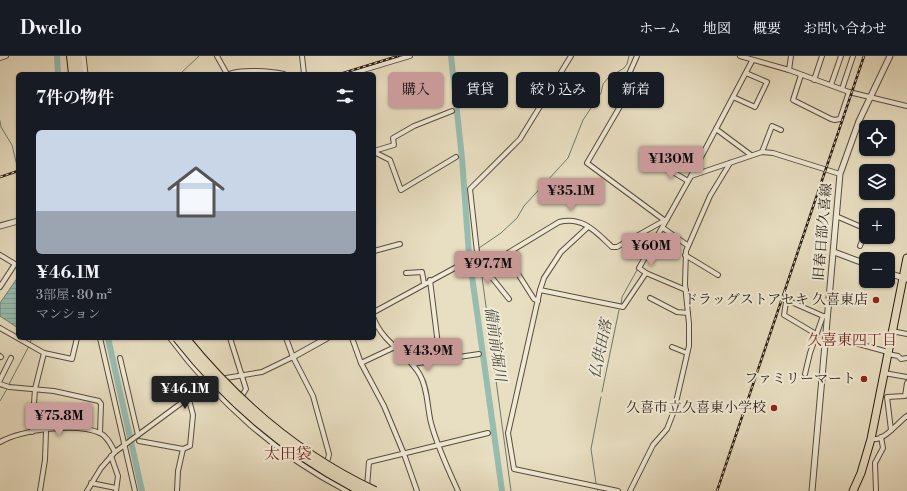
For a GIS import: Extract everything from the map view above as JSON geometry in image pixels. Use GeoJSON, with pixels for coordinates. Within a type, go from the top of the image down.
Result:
{"type":"FeatureCollection","features":[{"type":"Feature","properties":{"kind":"highway"},"geometry":{"type":"LineString","coordinates":[[72,56],[73,72]]}},
{"type":"Feature","properties":{"kind":"highway"},"geometry":{"type":"LineString","coordinates":[[77,56],[79,72]]}},
{"type":"Feature","properties":{"kind":"highway"},"geometry":{"type":"LineString","coordinates":[[179,340],[218,387],[262,427],[316,466],[361,491]]}},
{"type":"Feature","properties":{"kind":"highway"},"geometry":{"type":"LineString","coordinates":[[187,340],[223,382],[267,422],[319,460],[375,491]]}},
{"type":"Feature","properties":{"kind":"main road"},"geometry":{"type":"LineString","coordinates":[[852,491],[860,473],[870,439],[892,331],[905,279],[907,258]]}},
{"type":"Feature","properties":{"kind":"street"},"geometry":{"type":"LineString","coordinates":[[0,58],[6,56]]}},
{"type":"Feature","properties":{"kind":"street"},"geometry":{"type":"LineString","coordinates":[[83,56],[85,72]]}},
{"type":"Feature","properties":{"kind":"street"},"geometry":{"type":"LineString","coordinates":[[217,56],[227,72]]}},
{"type":"Feature","properties":{"kind":"street"},"geometry":{"type":"LineString","coordinates":[[302,56],[304,72]]}},
{"type":"Feature","properties":{"kind":"street"},"geometry":{"type":"LineString","coordinates":[[357,72],[410,56]]}},
{"type":"Feature","properties":{"kind":"street"},"geometry":{"type":"LineString","coordinates":[[478,262],[470,189],[520,139],[572,56]]}},
{"type":"Feature","properties":{"kind":"street"},"geometry":{"type":"LineString","coordinates":[[637,56],[625,83],[622,103],[587,163],[665,220]]}},
{"type":"Feature","properties":{"kind":"street"},"geometry":{"type":"LineString","coordinates":[[740,56],[752,61],[789,70],[849,92],[907,106]]}},
{"type":"Feature","properties":{"kind":"street"},"geometry":{"type":"LineString","coordinates":[[789,70],[791,56]]}},
{"type":"Feature","properties":{"kind":"street"},"geometry":{"type":"LineString","coordinates":[[814,80],[822,56]]}},
{"type":"Feature","properties":{"kind":"street"},"geometry":{"type":"LineString","coordinates":[[831,85],[841,56]]}},
{"type":"Feature","properties":{"kind":"street"},"geometry":{"type":"LineString","coordinates":[[842,89],[854,56]]}},
{"type":"Feature","properties":{"kind":"street","name":"旧春日部久喜線"},"geometry":{"type":"LineString","coordinates":[[812,491],[826,335],[825,316],[834,252],[840,174],[854,134],[890,56]]}},
{"type":"Feature","properties":{"kind":"street"},"geometry":{"type":"LineString","coordinates":[[686,290],[646,274],[639,268],[691,176],[752,61]]}},
{"type":"Feature","properties":{"kind":"street"},"geometry":{"type":"LineString","coordinates":[[235,72],[268,72]]}},
{"type":"Feature","properties":{"kind":"street"},"geometry":{"type":"LineString","coordinates":[[733,97],[755,107],[767,82],[746,73]]}},
{"type":"Feature","properties":{"kind":"street"},"geometry":{"type":"LineString","coordinates":[[801,75],[793,100],[831,119],[840,119],[849,92]]}},
{"type":"Feature","properties":{"kind":"street"},"geometry":{"type":"LineString","coordinates":[[376,151],[394,145],[393,138],[414,126],[452,111]]}},
{"type":"Feature","properties":{"kind":"street"},"geometry":{"type":"LineString","coordinates":[[762,152],[772,126],[781,130]]}},
{"type":"Feature","properties":{"kind":"street"},"geometry":{"type":"LineString","coordinates":[[716,129],[751,155]]}},
{"type":"Feature","properties":{"kind":"street"},"geometry":{"type":"LineString","coordinates":[[691,176],[762,152],[840,174]]}},
{"type":"Feature","properties":{"kind":"street"},"geometry":{"type":"LineString","coordinates":[[376,153],[390,160],[401,190],[456,157]]}},
{"type":"Feature","properties":{"kind":"street"},"geometry":{"type":"LineString","coordinates":[[630,491],[653,445],[660,435],[667,429],[674,411],[687,353],[688,314],[685,255],[710,196],[730,164]]}},
{"type":"Feature","properties":{"kind":"street"},"geometry":{"type":"LineString","coordinates":[[663,166],[688,181]]}},
{"type":"Feature","properties":{"kind":"street"},"geometry":{"type":"LineString","coordinates":[[836,216],[859,227]]}},
{"type":"Feature","properties":{"kind":"street"},"geometry":{"type":"LineString","coordinates":[[376,311],[430,280],[466,263],[483,261],[506,255],[559,222],[568,220],[578,221],[588,227],[614,248],[665,220]]}},
{"type":"Feature","properties":{"kind":"street"},"geometry":{"type":"LineString","coordinates":[[0,226],[16,222]]}},
{"type":"Feature","properties":{"kind":"street"},"geometry":{"type":"LineString","coordinates":[[588,227],[561,252],[544,278],[508,433],[514,468],[618,491]]}},
{"type":"Feature","properties":{"kind":"street"},"geometry":{"type":"LineString","coordinates":[[662,228],[688,245]]}},
{"type":"Feature","properties":{"kind":"street"},"geometry":{"type":"LineString","coordinates":[[376,250],[400,244]]}},
{"type":"Feature","properties":{"kind":"street"},"geometry":{"type":"LineString","coordinates":[[834,252],[859,261]]}},
{"type":"Feature","properties":{"kind":"street"},"geometry":{"type":"LineString","coordinates":[[0,255],[15,264],[0,287]]}},
{"type":"Feature","properties":{"kind":"street"},"geometry":{"type":"LineString","coordinates":[[506,255],[534,299],[538,301]]}},
{"type":"Feature","properties":{"kind":"street"},"geometry":{"type":"LineString","coordinates":[[685,255],[718,276]]}},
{"type":"Feature","properties":{"kind":"street"},"geometry":{"type":"LineString","coordinates":[[483,261],[493,279],[509,299]]}},
{"type":"Feature","properties":{"kind":"street"},"geometry":{"type":"LineString","coordinates":[[406,273],[422,272],[424,284]]}},
{"type":"Feature","properties":{"kind":"street"},"geometry":{"type":"LineString","coordinates":[[540,290],[623,308],[646,274]]}},
{"type":"Feature","properties":{"kind":"street"},"geometry":{"type":"LineString","coordinates":[[895,275],[905,279]]}},
{"type":"Feature","properties":{"kind":"street"},"geometry":{"type":"LineString","coordinates":[[430,280],[440,361]]}},
{"type":"Feature","properties":{"kind":"street"},"geometry":{"type":"LineString","coordinates":[[650,298],[677,312],[688,314]]}},
{"type":"Feature","properties":{"kind":"street"},"geometry":{"type":"LineString","coordinates":[[805,374],[816,334],[825,316],[789,301],[786,302],[784,315],[816,334]]}},
{"type":"Feature","properties":{"kind":"street"},"geometry":{"type":"LineString","coordinates":[[376,322],[385,337],[412,364],[420,376],[425,390],[432,424],[458,491]]}},
{"type":"Feature","properties":{"kind":"street"},"geometry":{"type":"LineString","coordinates":[[0,328],[16,337]]}},
{"type":"Feature","properties":{"kind":"street"},"geometry":{"type":"LineString","coordinates":[[892,331],[907,334]]}},
{"type":"Feature","properties":{"kind":"street"},"geometry":{"type":"LineString","coordinates":[[826,335],[898,356],[901,359],[907,358]]}},
{"type":"Feature","properties":{"kind":"street"},"geometry":{"type":"LineString","coordinates":[[21,340],[44,353],[72,359],[77,340]]}},
{"type":"Feature","properties":{"kind":"street"},"geometry":{"type":"LineString","coordinates":[[100,340],[135,491]]}},
{"type":"Feature","properties":{"kind":"street"},"geometry":{"type":"LineString","coordinates":[[172,340],[207,382],[247,421],[284,452],[340,489],[347,491]]}},
{"type":"Feature","properties":{"kind":"street"},"geometry":{"type":"LineString","coordinates":[[231,340],[246,389],[243,394]]}},
{"type":"Feature","properties":{"kind":"street"},"geometry":{"type":"LineString","coordinates":[[287,340],[293,357],[313,396],[329,454],[328,460]]}},
{"type":"Feature","properties":{"kind":"street"},"geometry":{"type":"LineString","coordinates":[[87,491],[91,483],[115,452],[188,396],[196,386],[227,377],[262,372],[323,340]]}},
{"type":"Feature","properties":{"kind":"street"},"geometry":{"type":"LineString","coordinates":[[353,340],[361,363],[384,406],[404,454],[417,491]]}},
{"type":"Feature","properties":{"kind":"street"},"geometry":{"type":"LineString","coordinates":[[361,363],[395,347]]}},
{"type":"Feature","properties":{"kind":"street"},"geometry":{"type":"LineString","coordinates":[[672,347],[687,353]]}},
{"type":"Feature","properties":{"kind":"street"},"geometry":{"type":"LineString","coordinates":[[32,432],[35,389],[44,353]]}},
{"type":"Feature","properties":{"kind":"street"},"geometry":{"type":"LineString","coordinates":[[412,364],[479,354]]}},
{"type":"Feature","properties":{"kind":"street"},"geometry":{"type":"LineString","coordinates":[[0,380],[11,358]]}},
{"type":"Feature","properties":{"kind":"street"},"geometry":{"type":"LineString","coordinates":[[120,358],[138,435]]}},
{"type":"Feature","properties":{"kind":"street"},"geometry":{"type":"LineString","coordinates":[[884,373],[907,377]]}},
{"type":"Feature","properties":{"kind":"street"},"geometry":{"type":"LineString","coordinates":[[891,430],[887,400],[888,396],[905,396],[907,383]]}},
{"type":"Feature","properties":{"kind":"street"},"geometry":{"type":"LineString","coordinates":[[0,384],[9,387],[68,393],[98,401],[101,404],[100,433]]}},
{"type":"Feature","properties":{"kind":"street"},"geometry":{"type":"LineString","coordinates":[[139,441],[183,449],[190,446],[192,419],[188,396]]}},
{"type":"Feature","properties":{"kind":"street"},"geometry":{"type":"LineString","coordinates":[[879,398],[887,400]]}},
{"type":"Feature","properties":{"kind":"street"},"geometry":{"type":"LineString","coordinates":[[247,421],[258,409]]}},
{"type":"Feature","properties":{"kind":"street"},"geometry":{"type":"LineString","coordinates":[[870,439],[874,440],[881,437],[907,416]]}},
{"type":"Feature","properties":{"kind":"street"},"geometry":{"type":"LineString","coordinates":[[0,442],[14,435],[78,428],[100,433],[106,438],[115,452]]}},
{"type":"Feature","properties":{"kind":"street"},"geometry":{"type":"LineString","coordinates":[[40,491],[45,460],[46,431]]}},
{"type":"Feature","properties":{"kind":"street"},"geometry":{"type":"LineString","coordinates":[[367,491],[369,462],[488,433]]}},
{"type":"Feature","properties":{"kind":"street"},"geometry":{"type":"LineString","coordinates":[[876,491],[875,463],[883,448],[881,437]]}},
{"type":"Feature","properties":{"kind":"street"},"geometry":{"type":"LineString","coordinates":[[177,491],[178,471],[183,449]]}},
{"type":"Feature","properties":{"kind":"street"},"geometry":{"type":"LineString","coordinates":[[91,483],[116,489],[118,476],[111,456]]}},
{"type":"Feature","properties":{"kind":"street"},"geometry":{"type":"LineString","coordinates":[[335,464],[334,467],[339,479],[340,489]]}},
{"type":"Feature","properties":{"kind":"water"},"geometry":{"type":"Polygon","coordinates":[[[16,280],[16,327],[0,316],[0,303],[16,280]]]}},
{"type":"Feature","properties":{"kind":"waterway"},"geometry":{"type":"LineString","coordinates":[[57,56],[58,72]]}},
{"type":"Feature","properties":{"kind":"waterway"},"geometry":{"type":"LineString","coordinates":[[182,72],[199,56]]}},
{"type":"Feature","properties":{"kind":"waterway","name":"備前前堀川"},"geometry":{"type":"LineString","coordinates":[[451,56],[462,158],[469,255],[502,491]]}},
{"type":"Feature","properties":{"kind":"waterway"},"geometry":{"type":"LineString","coordinates":[[480,259],[479,248],[501,233],[517,218],[524,206],[568,158],[583,120],[601,93],[603,84],[608,78],[624,68],[627,64],[629,56]]}},
{"type":"Feature","properties":{"kind":"waterway","name":"仏供田落"},"geometry":{"type":"LineString","coordinates":[[750,69],[753,64]]}},
{"type":"Feature","properties":{"kind":"waterway","name":"仏供田落"},"geometry":{"type":"LineString","coordinates":[[727,114],[733,101]]}},
{"type":"Feature","properties":{"kind":"waterway","name":"仏供田落"},"geometry":{"type":"LineString","coordinates":[[719,128],[724,119]]}},
{"type":"Feature","properties":{"kind":"waterway"},"geometry":{"type":"LineString","coordinates":[[0,121],[1,127],[12,145],[16,162]]}},
{"type":"Feature","properties":{"kind":"waterway","name":"仏供田落"},"geometry":{"type":"LineString","coordinates":[[688,178],[699,157]]}},
{"type":"Feature","properties":{"kind":"waterway","name":"仏供田落"},"geometry":{"type":"LineString","coordinates":[[676,198],[685,183]]}},
{"type":"Feature","properties":{"kind":"waterway","name":"仏供田落"},"geometry":{"type":"LineString","coordinates":[[665,217],[673,204]]}},
{"type":"Feature","properties":{"kind":"waterway"},"geometry":{"type":"LineString","coordinates":[[480,262],[511,491]]}},
{"type":"Feature","properties":{"kind":"waterway","name":"仏供田落"},"geometry":{"type":"LineString","coordinates":[[621,304],[622,297],[637,270]]}},
{"type":"Feature","properties":{"kind":"waterway","name":"仏供田落"},"geometry":{"type":"LineString","coordinates":[[602,392],[619,310]]}},
{"type":"Feature","properties":{"kind":"waterway"},"geometry":{"type":"LineString","coordinates":[[108,340],[142,491]]}},
{"type":"Feature","properties":{"kind":"waterway"},"geometry":{"type":"LineString","coordinates":[[8,386],[29,346]]}},
{"type":"Feature","properties":{"kind":"waterway"},"geometry":{"type":"LineString","coordinates":[[0,401],[7,389]]}},
{"type":"Feature","properties":{"kind":"waterway","name":"仏供田落"},"geometry":{"type":"LineString","coordinates":[[596,483],[591,449],[601,397]]}},
{"type":"Feature","properties":{"kind":"waterway"},"geometry":{"type":"LineString","coordinates":[[901,424],[907,419]]}},
{"type":"Feature","properties":{"kind":"railway"},"geometry":{"type":"LineString","coordinates":[[346,72],[398,56]]}},
{"type":"Feature","properties":{"kind":"railway"},"geometry":{"type":"LineString","coordinates":[[717,491],[864,56]]}},
{"type":"Feature","properties":{"kind":"railway"},"geometry":{"type":"LineString","coordinates":[[0,177],[16,172]]}},
{"type":"Feature","properties":{"kind":"place","name":"ドラッグストアセキ 久喜東店"},"geometry":{"type":"Point","coordinates":[876,300]}},
{"type":"Feature","properties":{"kind":"place","name":"ファミリーマート"},"geometry":{"type":"Point","coordinates":[864,379]}},
{"type":"Feature","properties":{"kind":"place","name":"久喜市立久喜東小学校"},"geometry":{"type":"Point","coordinates":[774,408]}},
{"type":"Feature","properties":{"kind":"district","name":"久喜東四丁目"},"geometry":{"type":"Point","coordinates":[852,340]}},
{"type":"Feature","properties":{"kind":"district","name":"太田袋"},"geometry":{"type":"Point","coordinates":[288,454]}}]}
